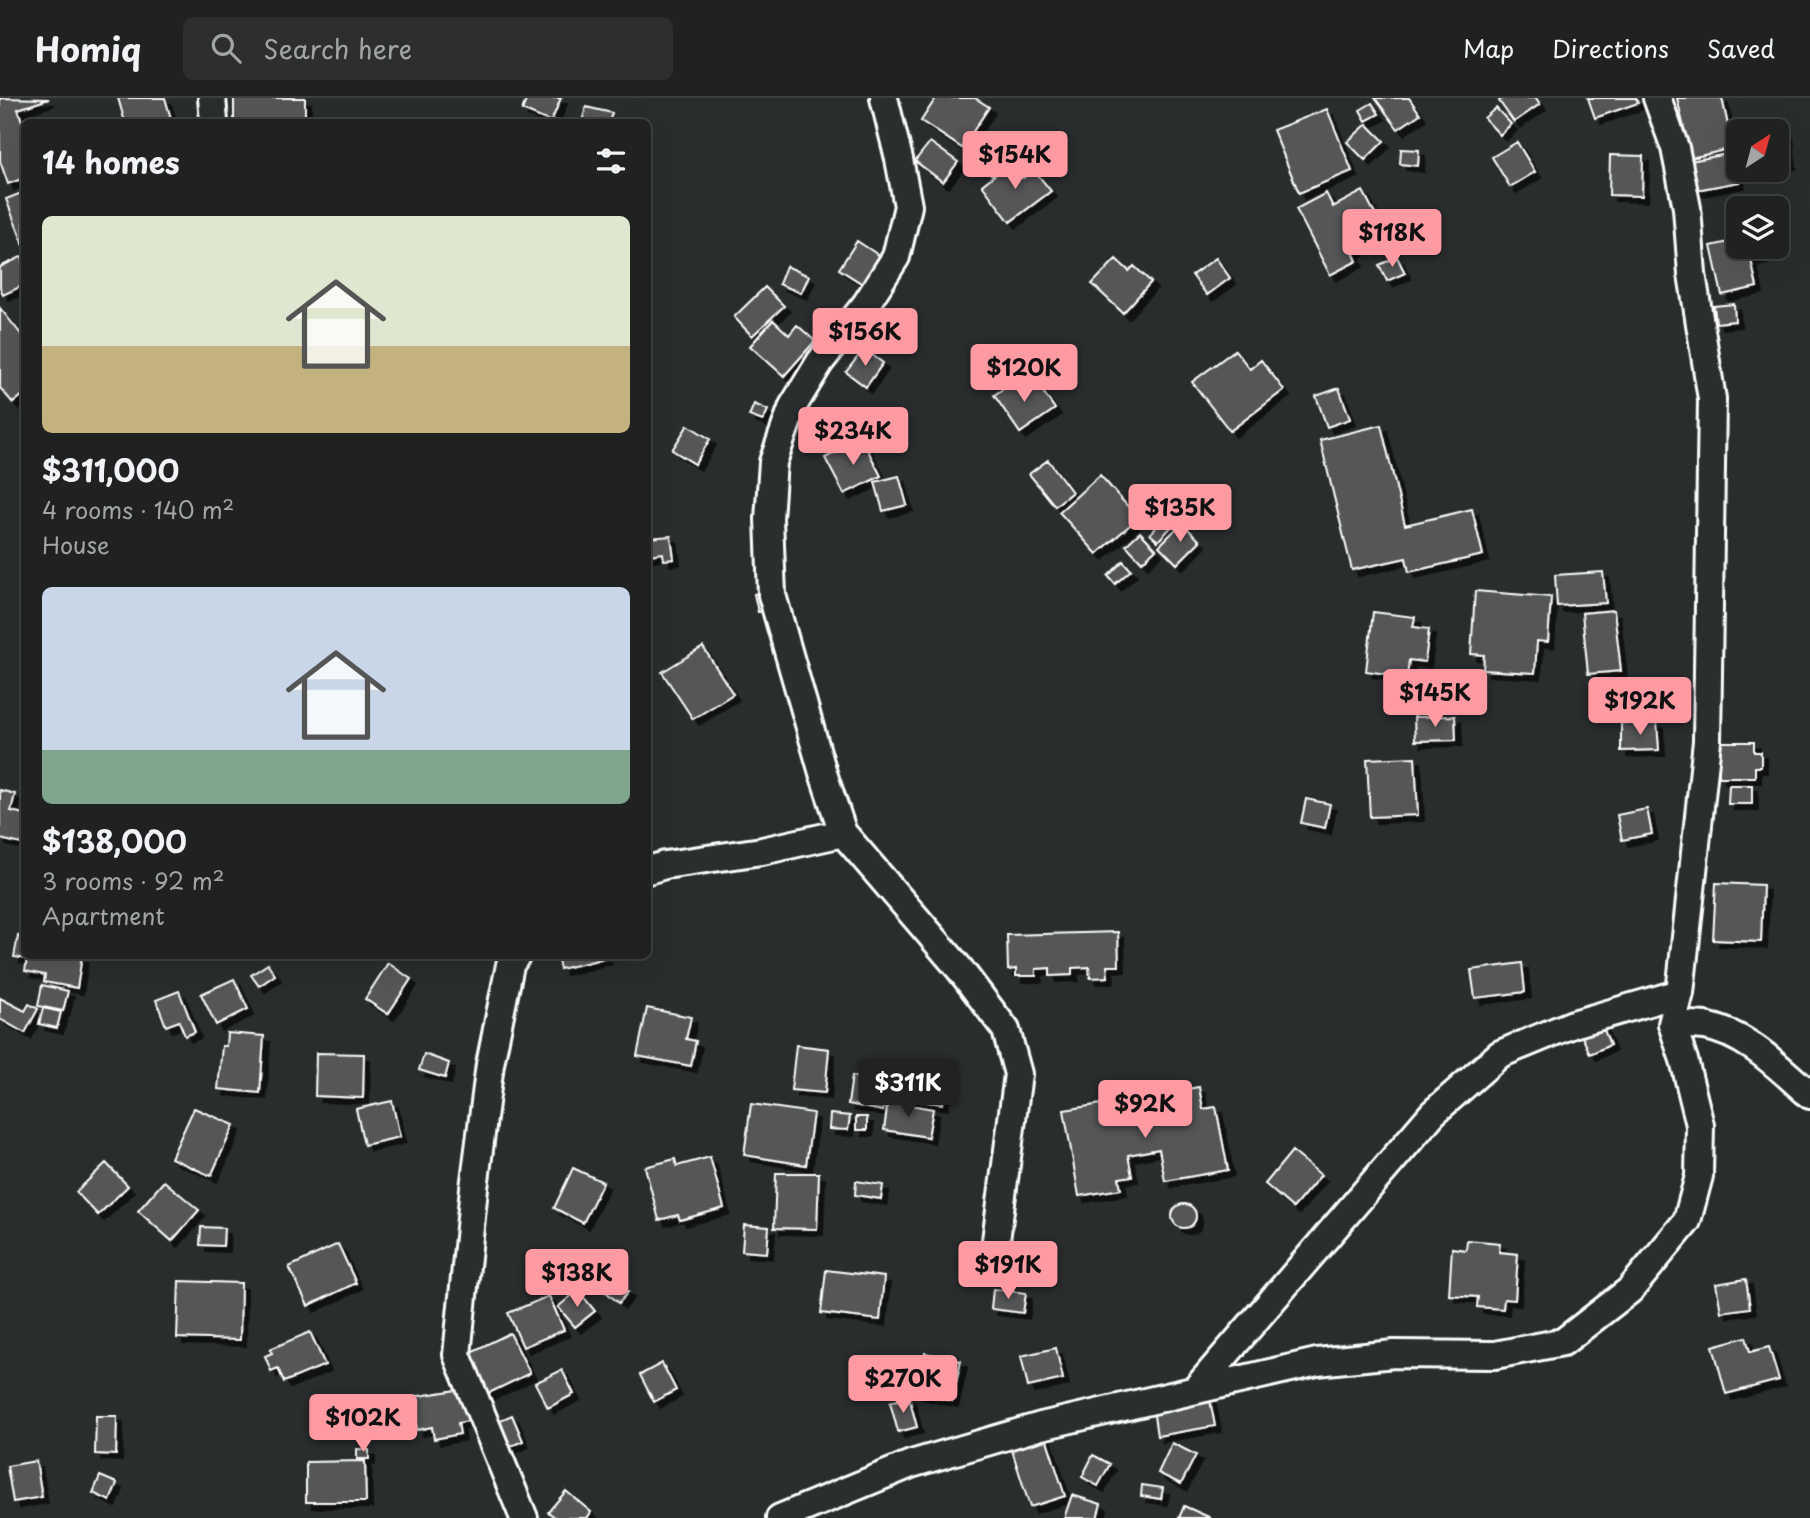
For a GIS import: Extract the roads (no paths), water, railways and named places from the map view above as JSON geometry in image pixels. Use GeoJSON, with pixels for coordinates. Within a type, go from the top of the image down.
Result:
{"type":"FeatureCollection","features":[{"type":"Feature","properties":{"kind":"street"},"geometry":{"type":"LineString","coordinates":[[212,98],[214,119]]}},
{"type":"Feature","properties":{"kind":"street"},"geometry":{"type":"LineString","coordinates":[[884,98],[908,206],[896,257],[866,304],[820,362],[793,406],[773,461],[769,519],[772,595],[823,774],[843,833],[959,968],[1006,1030],[1018,1073],[995,1248]]}},
{"type":"Feature","properties":{"kind":"street"},"geometry":{"type":"LineString","coordinates":[[780,1518],[911,1464],[1041,1426],[1196,1389],[1317,1362],[1394,1354],[1494,1355],[1563,1342],[1630,1290],[1687,1221],[1699,1176],[1700,1125],[1672,1024],[1680,993],[1707,741],[1712,400],[1692,274],[1687,208],[1675,148],[1657,98]]}},
{"type":"Feature","properties":{"kind":"street"},"geometry":{"type":"LineString","coordinates":[[651,869],[762,851],[843,833]]}},
{"type":"Feature","properties":{"kind":"street"},"geometry":{"type":"LineString","coordinates":[[514,959],[510,965],[490,1064],[457,1355],[524,1518]]}},
{"type":"Feature","properties":{"kind":"street"},"geometry":{"type":"LineString","coordinates":[[1196,1389],[1433,1113],[1500,1054],[1573,1024],[1680,993]]}},
{"type":"Feature","properties":{"kind":"street"},"geometry":{"type":"LineString","coordinates":[[1672,1024],[1706,1027],[1732,1035],[1762,1052],[1810,1095]]}}]}
